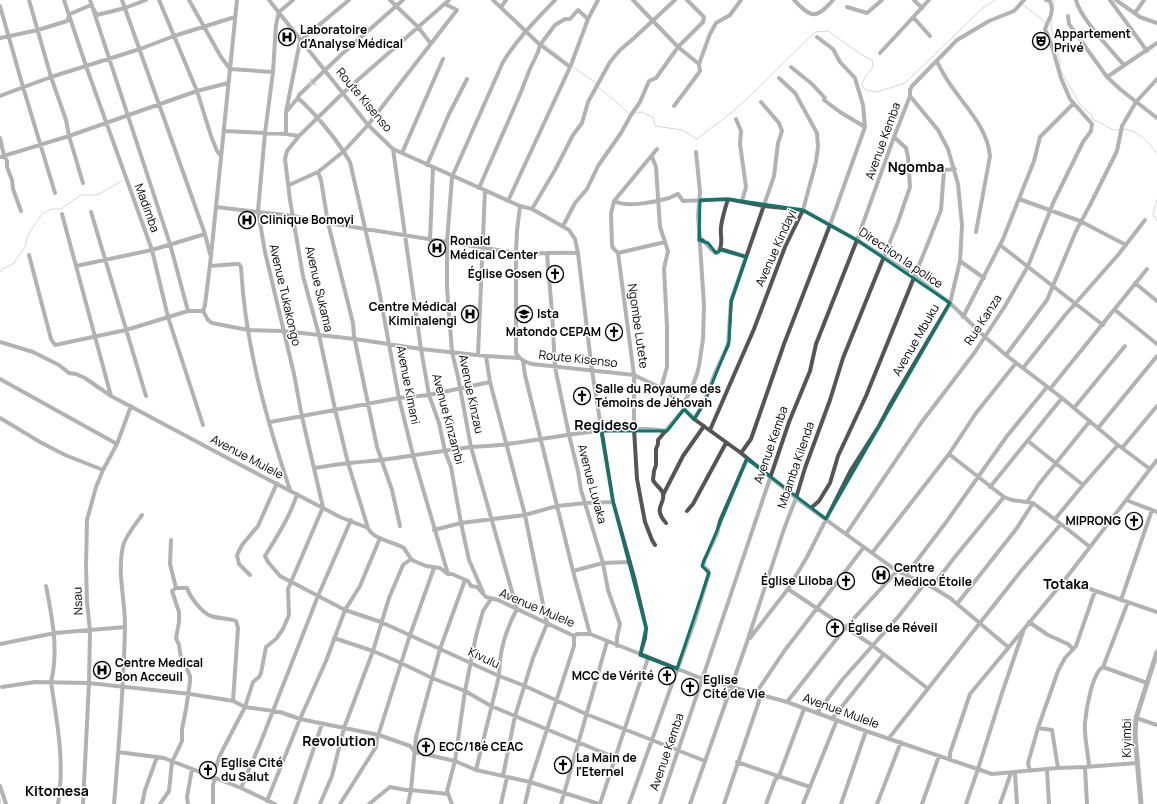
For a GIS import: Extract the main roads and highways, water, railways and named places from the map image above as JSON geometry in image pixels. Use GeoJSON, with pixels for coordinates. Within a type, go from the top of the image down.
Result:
{"type":"FeatureCollection","features":[{"type":"Feature","properties":{"kind":"waterway"},"geometry":{"type":"LineString","coordinates":[[635,113],[642,112],[654,118],[655,126],[682,130],[697,139],[748,98],[815,32],[828,31],[862,55],[872,60],[873,67],[865,77],[862,85],[865,90],[877,92],[905,83],[984,7],[995,0]]}},
{"type":"Feature","properties":{"kind":"waterway"},"geometry":{"type":"LineString","coordinates":[[1053,5],[1054,0]]}},
{"type":"Feature","properties":{"kind":"waterway"},"geometry":{"type":"LineString","coordinates":[[1022,4],[1046,23]]}},
{"type":"Feature","properties":{"kind":"waterway"},"geometry":{"type":"LineString","coordinates":[[1052,18],[1051,27],[1060,61],[1060,69],[1081,106],[1091,114],[1093,120],[1100,122],[1109,128],[1120,130]]}},
{"type":"Feature","properties":{"kind":"waterway"},"geometry":{"type":"LineString","coordinates":[[543,43],[569,64]]}},
{"type":"Feature","properties":{"kind":"waterway"},"geometry":{"type":"LineString","coordinates":[[573,67],[596,83]]}},
{"type":"Feature","properties":{"kind":"waterway"},"geometry":{"type":"LineString","coordinates":[[598,86],[630,114]]}},
{"type":"Feature","properties":{"kind":"waterway"},"geometry":{"type":"LineString","coordinates":[[1123,129],[1134,132],[1143,137],[1157,154]]}},
{"type":"Feature","properties":{"kind":"waterway"},"geometry":{"type":"LineString","coordinates":[[0,272],[2,269],[13,264],[25,247],[28,235],[42,214],[51,209],[61,209],[81,195],[97,195],[122,181]]}},
{"type":"Feature","properties":{"kind":"waterway"},"geometry":{"type":"LineString","coordinates":[[1157,200],[1153,214],[1157,221]]}},
{"type":"Feature","properties":{"kind":"waterway"},"geometry":{"type":"LineString","coordinates":[[0,797],[1,804]]}},
{"type":"Feature","properties":{"kind":"place","name":"Laboratoire d'Analyse Médical"},"geometry":{"type":"Point","coordinates":[287,37]}},
{"type":"Feature","properties":{"kind":"place","name":"Appartement Privé"},"geometry":{"type":"Point","coordinates":[1041,41]}},
{"type":"Feature","properties":{"kind":"place","name":"Clinique Bomoyi"},"geometry":{"type":"Point","coordinates":[247,220]}},
{"type":"Feature","properties":{"kind":"place","name":"Ronald Médical Center"},"geometry":{"type":"Point","coordinates":[437,248]}},
{"type":"Feature","properties":{"kind":"place","name":"Église Gosen"},"geometry":{"type":"Point","coordinates":[555,274]}},
{"type":"Feature","properties":{"kind":"place","name":"Centre Médical Kiminalengi"},"geometry":{"type":"Point","coordinates":[470,314]}},
{"type":"Feature","properties":{"kind":"place","name":"Ista"},"geometry":{"type":"Point","coordinates":[524,314]}},
{"type":"Feature","properties":{"kind":"place","name":"Matondo CEPAM"},"geometry":{"type":"Point","coordinates":[614,332]}},
{"type":"Feature","properties":{"kind":"place","name":"Salle du Royaume des Témoins de Jéhovah"},"geometry":{"type":"Point","coordinates":[582,396]}},
{"type":"Feature","properties":{"kind":"place","name":"MIPRONG"},"geometry":{"type":"Point","coordinates":[1134,521]}},
{"type":"Feature","properties":{"kind":"place","name":"Centre Medico Étoile"},"geometry":{"type":"Point","coordinates":[881,575]}},
{"type":"Feature","properties":{"kind":"place","name":"Église Liloba"},"geometry":{"type":"Point","coordinates":[846,581]}},
{"type":"Feature","properties":{"kind":"place","name":"Église de Réveil"},"geometry":{"type":"Point","coordinates":[835,628]}},
{"type":"Feature","properties":{"kind":"place","name":"Centre Medical Bon Acceuil"},"geometry":{"type":"Point","coordinates":[102,670]}},
{"type":"Feature","properties":{"kind":"place","name":"MCC de Vérité"},"geometry":{"type":"Point","coordinates":[667,676]}},
{"type":"Feature","properties":{"kind":"place","name":"Eglise Cité de Vie"},"geometry":{"type":"Point","coordinates":[690,687]}},
{"type":"Feature","properties":{"kind":"place","name":"ECC/18è CEAC"},"geometry":{"type":"Point","coordinates":[426,747]}},
{"type":"Feature","properties":{"kind":"place","name":"La Main de l'Eternel"},"geometry":{"type":"Point","coordinates":[563,765]}},
{"type":"Feature","properties":{"kind":"place","name":"Eglise Cité du Salut"},"geometry":{"type":"Point","coordinates":[208,770]}},
{"type":"Feature","properties":{"kind":"district","name":"Ngomba"},"geometry":{"type":"Point","coordinates":[916,167]}},
{"type":"Feature","properties":{"kind":"district","name":"Regideso"},"geometry":{"type":"Point","coordinates":[606,425]}},
{"type":"Feature","properties":{"kind":"district","name":"Totaka"},"geometry":{"type":"Point","coordinates":[1066,584]}},
{"type":"Feature","properties":{"kind":"district","name":"Revolution"},"geometry":{"type":"Point","coordinates":[339,741]}},
{"type":"Feature","properties":{"kind":"district","name":"Kitomesa"},"geometry":{"type":"Point","coordinates":[57,791]}}]}
